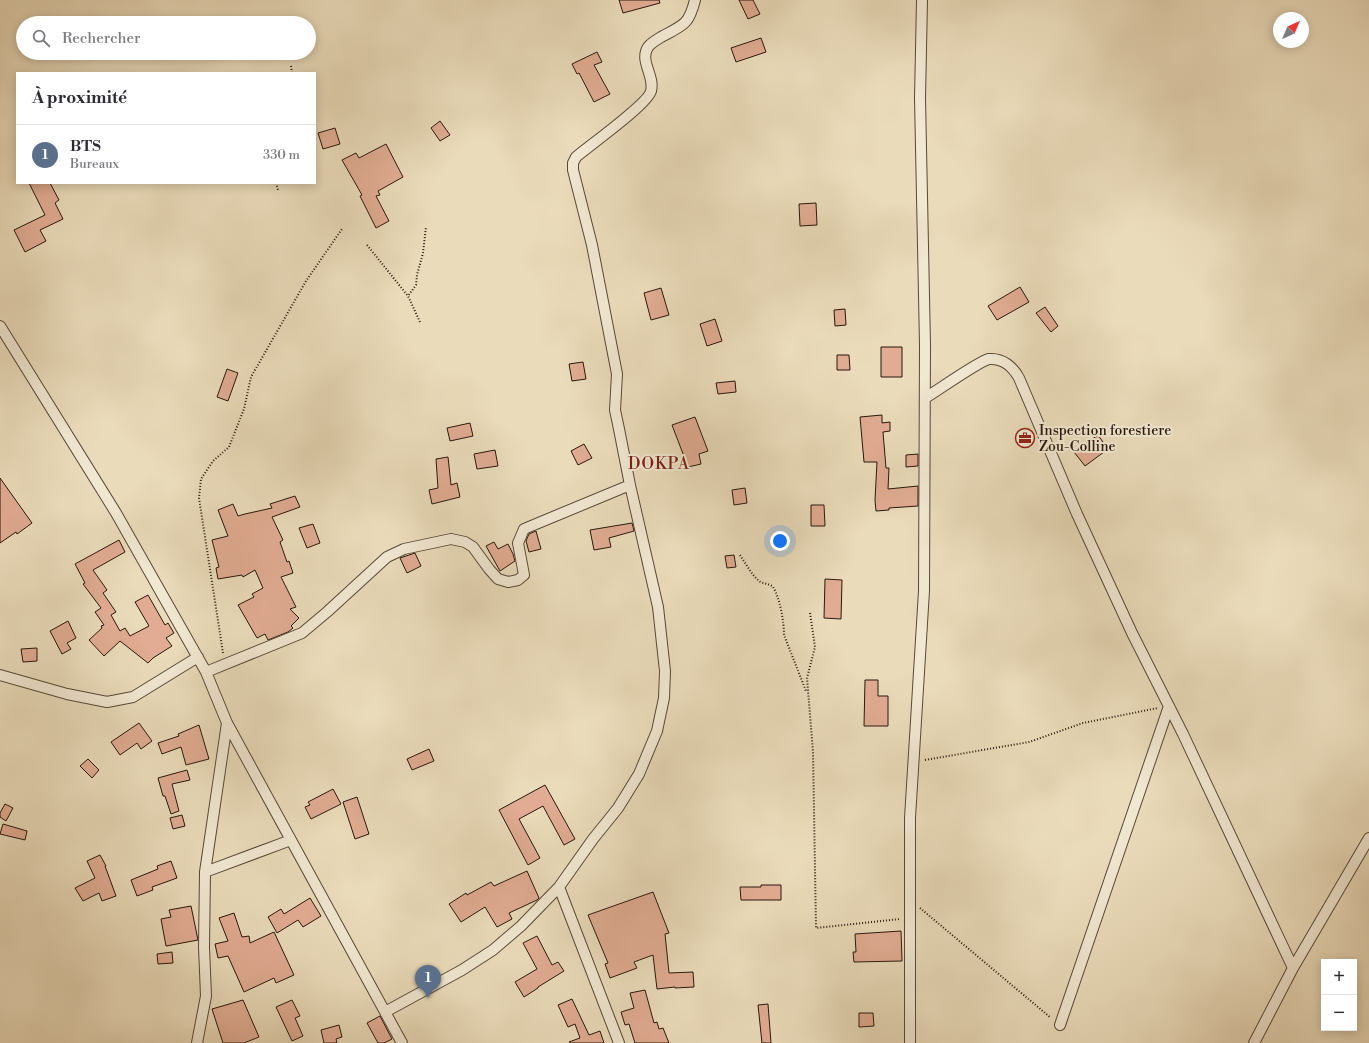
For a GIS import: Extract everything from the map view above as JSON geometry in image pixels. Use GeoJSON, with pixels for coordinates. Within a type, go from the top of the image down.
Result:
{"type":"FeatureCollection","features":[{"type":"Feature","properties":{"kind":"street"},"geometry":{"type":"LineString","coordinates":[[385,1012],[462,970],[493,950],[521,926],[559,887],[593,839],[618,808],[639,774],[657,731],[664,698],[665,671],[658,607],[630,485],[615,410],[616,374],[592,245],[573,170],[573,163],[576,156],[622,121],[646,99],[651,92],[652,83],[645,58],[646,51],[654,41],[688,22],[696,0]]}},
{"type":"Feature","properties":{"kind":"street"},"geometry":{"type":"LineString","coordinates":[[910,1043],[910,818],[924,591],[925,337],[920,98],[922,0]]}},
{"type":"Feature","properties":{"kind":"street"},"geometry":{"type":"LineString","coordinates":[[0,326],[116,513],[198,657],[206,672],[227,723],[402,1043]]}},
{"type":"Feature","properties":{"kind":"street"},"geometry":{"type":"LineString","coordinates":[[925,398],[989,359],[1002,361],[1013,368],[1019,378],[1077,514],[1132,633],[1169,706],[1293,968]]}},
{"type":"Feature","properties":{"kind":"street"},"geometry":{"type":"LineString","coordinates":[[206,672],[302,633],[387,557],[404,549],[451,539],[465,542],[473,547],[498,579],[508,582],[518,580],[524,575],[518,543],[524,529],[630,485]]}},
{"type":"Feature","properties":{"kind":"street"},"geometry":{"type":"LineString","coordinates":[[0,675],[67,694],[107,702],[133,697],[198,657]]}},
{"type":"Feature","properties":{"kind":"street"},"geometry":{"type":"LineString","coordinates":[[1060,1025],[1169,706]]}},
{"type":"Feature","properties":{"kind":"street"},"geometry":{"type":"LineString","coordinates":[[197,1043],[206,996],[204,947],[205,872],[227,723]]}},
{"type":"Feature","properties":{"kind":"street"},"geometry":{"type":"LineString","coordinates":[[1254,1043],[1293,968],[1369,838]]}},
{"type":"Feature","properties":{"kind":"street"},"geometry":{"type":"LineString","coordinates":[[205,872],[291,840]]}},
{"type":"Feature","properties":{"kind":"street"},"geometry":{"type":"LineString","coordinates":[[559,887],[620,1043]]}},
{"type":"Feature","properties":{"kind":"path"},"geometry":{"type":"LineString","coordinates":[[291,66],[292,72]]}},
{"type":"Feature","properties":{"kind":"path"},"geometry":{"type":"LineString","coordinates":[[276,184],[278,190]]}},
{"type":"Feature","properties":{"kind":"path"},"geometry":{"type":"LineString","coordinates":[[408,296],[416,285],[423,253],[426,226]]}},
{"type":"Feature","properties":{"kind":"path"},"geometry":{"type":"LineString","coordinates":[[225,664],[199,498],[201,479],[213,461],[229,447],[244,409],[251,377],[306,281],[342,229]]}},
{"type":"Feature","properties":{"kind":"path"},"geometry":{"type":"LineString","coordinates":[[367,245],[408,296],[420,322]]}},
{"type":"Feature","properties":{"kind":"path"},"geometry":{"type":"LineString","coordinates":[[740,555],[754,576],[760,582],[770,585],[773,588],[779,604],[784,626],[784,635],[807,694]]}},
{"type":"Feature","properties":{"kind":"path"},"geometry":{"type":"LineString","coordinates":[[810,612],[815,647],[807,678],[807,694],[813,752],[816,928],[910,918]]}},
{"type":"Feature","properties":{"kind":"path"},"geometry":{"type":"LineString","coordinates":[[914,762],[1029,742],[1083,724],[1169,706]]}},
{"type":"Feature","properties":{"kind":"path"},"geometry":{"type":"LineString","coordinates":[[910,899],[1060,1025]]}},
{"type":"Feature","properties":{"kind":"building"},"geometry":{"type":"Polygon","coordinates":[[[619,0],[659,0],[660,3],[623,13],[619,0]]]}},
{"type":"Feature","properties":{"kind":"building"},"geometry":{"type":"Polygon","coordinates":[[[739,0],[753,0],[760,14],[748,19],[739,0]]]}},
{"type":"Feature","properties":{"kind":"building"},"geometry":{"type":"Polygon","coordinates":[[[761,38],[766,52],[736,62],[731,48],[761,38]]]}},
{"type":"Feature","properties":{"kind":"building"},"geometry":{"type":"Polygon","coordinates":[[[597,52],[602,62],[594,65],[610,94],[594,102],[579,73],[577,74],[572,64],[597,52]]]}},
{"type":"Feature","properties":{"kind":"building"},"geometry":{"type":"Polygon","coordinates":[[[440,121],[450,135],[440,141],[431,128],[440,121]]]}},
{"type":"Feature","properties":{"kind":"building"},"geometry":{"type":"Polygon","coordinates":[[[335,128],[340,144],[323,149],[318,133],[335,128]]]}},
{"type":"Feature","properties":{"kind":"building"},"geometry":{"type":"Polygon","coordinates":[[[386,144],[403,177],[378,191],[380,195],[376,196],[389,221],[376,228],[360,196],[362,195],[342,160],[356,153],[359,158],[386,144]]]}},
{"type":"Feature","properties":{"kind":"building"},"geometry":{"type":"Polygon","coordinates":[[[30,184],[51,184],[59,200],[55,203],[63,219],[40,230],[46,241],[25,252],[14,230],[45,215],[30,184]]]}},
{"type":"Feature","properties":{"kind":"building"},"geometry":{"type":"Polygon","coordinates":[[[816,203],[817,225],[800,226],[799,204],[816,203]]]}},
{"type":"Feature","properties":{"kind":"building"},"geometry":{"type":"Polygon","coordinates":[[[1020,287],[1029,302],[997,320],[988,306],[1020,287]]]}},
{"type":"Feature","properties":{"kind":"building"},"geometry":{"type":"Polygon","coordinates":[[[661,288],[669,315],[651,320],[644,293],[661,288]]]}},
{"type":"Feature","properties":{"kind":"building"},"geometry":{"type":"Polygon","coordinates":[[[1045,307],[1058,326],[1051,332],[1036,313],[1045,307]]]}},
{"type":"Feature","properties":{"kind":"building"},"geometry":{"type":"Polygon","coordinates":[[[845,309],[846,325],[835,326],[834,310],[845,309]]]}},
{"type":"Feature","properties":{"kind":"building"},"geometry":{"type":"Polygon","coordinates":[[[715,319],[722,341],[707,346],[700,324],[715,319]]]}},
{"type":"Feature","properties":{"kind":"building"},"geometry":{"type":"Polygon","coordinates":[[[881,347],[902,347],[902,377],[881,377],[881,347]]]}},
{"type":"Feature","properties":{"kind":"building"},"geometry":{"type":"Polygon","coordinates":[[[837,355],[849,355],[850,370],[837,370],[837,355]]]}},
{"type":"Feature","properties":{"kind":"building"},"geometry":{"type":"Polygon","coordinates":[[[583,362],[586,379],[572,381],[569,364],[583,362]]]}},
{"type":"Feature","properties":{"kind":"building"},"geometry":{"type":"Polygon","coordinates":[[[227,369],[238,373],[228,401],[217,397],[227,369]]]}},
{"type":"Feature","properties":{"kind":"building"},"geometry":{"type":"Polygon","coordinates":[[[735,381],[736,392],[718,394],[716,383],[735,381]]]}},
{"type":"Feature","properties":{"kind":"building"},"geometry":{"type":"Polygon","coordinates":[[[882,415],[882,423],[890,422],[890,431],[883,432],[886,468],[889,468],[888,489],[918,486],[918,506],[889,508],[889,510],[876,511],[875,500],[877,462],[864,462],[860,417],[882,415]]]}},
{"type":"Feature","properties":{"kind":"building"},"geometry":{"type":"Polygon","coordinates":[[[695,417],[708,451],[699,454],[701,464],[688,467],[672,425],[695,417]]]}},
{"type":"Feature","properties":{"kind":"building"},"geometry":{"type":"Polygon","coordinates":[[[470,423],[473,436],[450,441],[447,428],[470,423]]]}},
{"type":"Feature","properties":{"kind":"building"},"geometry":{"type":"Polygon","coordinates":[[[1098,435],[1108,449],[1085,466],[1074,452],[1098,435]]]}},
{"type":"Feature","properties":{"kind":"building"},"geometry":{"type":"Polygon","coordinates":[[[584,444],[592,458],[578,465],[571,451],[584,444]]]}},
{"type":"Feature","properties":{"kind":"building"},"geometry":{"type":"Polygon","coordinates":[[[495,450],[498,466],[477,469],[474,454],[495,450]]]}},
{"type":"Feature","properties":{"kind":"building"},"geometry":{"type":"Polygon","coordinates":[[[918,454],[918,466],[906,467],[906,455],[918,454]]]}},
{"type":"Feature","properties":{"kind":"building"},"geometry":{"type":"Polygon","coordinates":[[[448,457],[451,485],[457,483],[460,497],[432,504],[429,490],[438,488],[436,459],[448,457]]]}},
{"type":"Feature","properties":{"kind":"building"},"geometry":{"type":"Polygon","coordinates":[[[0,478],[32,523],[17,534],[16,532],[0,543],[0,478]]]}},
{"type":"Feature","properties":{"kind":"building"},"geometry":{"type":"Polygon","coordinates":[[[745,488],[747,503],[734,505],[732,490],[745,488]]]}},
{"type":"Feature","properties":{"kind":"building"},"geometry":{"type":"Polygon","coordinates":[[[295,496],[300,507],[272,517],[283,540],[280,542],[287,562],[289,561],[293,573],[281,577],[296,607],[290,609],[299,618],[291,626],[293,628],[288,632],[268,640],[265,634],[257,638],[238,605],[254,597],[252,594],[263,588],[255,570],[243,577],[242,575],[218,579],[216,568],[219,567],[212,540],[228,536],[218,510],[233,504],[238,516],[272,508],[270,504],[295,496]]]}},
{"type":"Feature","properties":{"kind":"building"},"geometry":{"type":"Polygon","coordinates":[[[811,505],[824,505],[825,526],[811,526],[811,505]]]}},
{"type":"Feature","properties":{"kind":"building"},"geometry":{"type":"Polygon","coordinates":[[[632,523],[634,531],[609,538],[611,547],[594,550],[590,530],[632,523]]]}},
{"type":"Feature","properties":{"kind":"building"},"geometry":{"type":"Polygon","coordinates":[[[313,524],[320,543],[307,548],[299,528],[313,524]]]}},
{"type":"Feature","properties":{"kind":"building"},"geometry":{"type":"Polygon","coordinates":[[[536,531],[541,549],[529,552],[526,541],[529,534],[536,531]]]}},
{"type":"Feature","properties":{"kind":"building"},"geometry":{"type":"Polygon","coordinates":[[[119,540],[125,552],[93,570],[107,590],[103,593],[116,612],[111,615],[120,631],[125,628],[130,636],[149,626],[135,602],[148,595],[165,625],[168,623],[174,633],[166,638],[172,646],[148,663],[120,641],[104,656],[89,640],[102,628],[101,626],[104,625],[95,612],[101,608],[83,584],[85,583],[75,564],[119,540]]]}},
{"type":"Feature","properties":{"kind":"building"},"geometry":{"type":"Polygon","coordinates":[[[494,542],[498,549],[508,544],[515,561],[500,571],[486,546],[494,542]]]}},
{"type":"Feature","properties":{"kind":"building"},"geometry":{"type":"Polygon","coordinates":[[[415,553],[421,566],[407,573],[400,558],[415,553]]]}},
{"type":"Feature","properties":{"kind":"building"},"geometry":{"type":"Polygon","coordinates":[[[734,555],[736,567],[727,568],[725,556],[734,555]]]}},
{"type":"Feature","properties":{"kind":"building"},"geometry":{"type":"Polygon","coordinates":[[[825,579],[842,580],[841,619],[824,618],[825,579]]]}},
{"type":"Feature","properties":{"kind":"building"},"geometry":{"type":"Polygon","coordinates":[[[68,621],[76,638],[67,643],[71,649],[62,654],[50,631],[68,621]]]}},
{"type":"Feature","properties":{"kind":"building"},"geometry":{"type":"Polygon","coordinates":[[[37,648],[37,661],[23,662],[21,649],[37,648]]]}},
{"type":"Feature","properties":{"kind":"building"},"geometry":{"type":"Polygon","coordinates":[[[865,680],[878,680],[878,696],[888,696],[888,726],[864,726],[865,680]]]}},
{"type":"Feature","properties":{"kind":"building"},"geometry":{"type":"Polygon","coordinates":[[[139,723],[152,741],[141,749],[137,743],[120,755],[111,742],[139,723]]]}},
{"type":"Feature","properties":{"kind":"building"},"geometry":{"type":"Polygon","coordinates":[[[199,725],[209,759],[186,765],[181,747],[162,754],[158,743],[179,736],[178,734],[199,725]]]}},
{"type":"Feature","properties":{"kind":"building"},"geometry":{"type":"Polygon","coordinates":[[[429,749],[434,761],[412,770],[407,759],[429,749]]]}},
{"type":"Feature","properties":{"kind":"building"},"geometry":{"type":"Polygon","coordinates":[[[88,759],[99,770],[92,778],[80,766],[88,759]]]}},
{"type":"Feature","properties":{"kind":"building"},"geometry":{"type":"Polygon","coordinates":[[[187,770],[190,780],[172,784],[179,811],[171,814],[165,796],[163,796],[158,778],[187,770]]]}},
{"type":"Feature","properties":{"kind":"building"},"geometry":{"type":"Polygon","coordinates":[[[545,785],[575,839],[564,845],[543,806],[519,819],[540,858],[528,865],[499,810],[545,785]]]}},
{"type":"Feature","properties":{"kind":"building"},"geometry":{"type":"Polygon","coordinates":[[[333,789],[341,804],[311,819],[305,807],[310,805],[308,802],[333,789]]]}},
{"type":"Feature","properties":{"kind":"building"},"geometry":{"type":"Polygon","coordinates":[[[357,797],[369,834],[355,839],[343,802],[357,797]]]}},
{"type":"Feature","properties":{"kind":"building"},"geometry":{"type":"Polygon","coordinates":[[[5,804],[13,808],[6,821],[0,817],[0,813],[5,804]]]}},
{"type":"Feature","properties":{"kind":"building"},"geometry":{"type":"Polygon","coordinates":[[[182,815],[185,826],[173,829],[170,818],[182,815]]]}},
{"type":"Feature","properties":{"kind":"building"},"geometry":{"type":"Polygon","coordinates":[[[3,824],[27,831],[25,840],[0,834],[3,824]]]}},
{"type":"Feature","properties":{"kind":"building"},"geometry":{"type":"Polygon","coordinates":[[[100,855],[106,866],[116,896],[102,901],[99,893],[83,901],[75,888],[95,878],[87,861],[100,855]]]}},
{"type":"Feature","properties":{"kind":"building"},"geometry":{"type":"Polygon","coordinates":[[[171,861],[177,878],[152,887],[153,890],[137,896],[131,880],[158,869],[157,866],[171,861]]]}},
{"type":"Feature","properties":{"kind":"building"},"geometry":{"type":"Polygon","coordinates":[[[527,871],[539,898],[509,913],[512,919],[497,927],[485,907],[461,922],[449,904],[466,893],[467,895],[491,882],[494,886],[527,871]]]}},
{"type":"Feature","properties":{"kind":"building"},"geometry":{"type":"Polygon","coordinates":[[[761,885],[781,885],[781,900],[741,900],[740,887],[761,887],[761,885]]]}},
{"type":"Feature","properties":{"kind":"building"},"geometry":{"type":"Polygon","coordinates":[[[653,892],[669,933],[665,934],[669,973],[693,972],[694,987],[657,989],[653,955],[634,962],[637,968],[610,978],[605,964],[608,963],[588,915],[653,892]]]}},
{"type":"Feature","properties":{"kind":"building"},"geometry":{"type":"Polygon","coordinates":[[[310,898],[321,916],[303,927],[298,920],[277,933],[268,917],[281,909],[284,914],[310,898]]]}},
{"type":"Feature","properties":{"kind":"building"},"geometry":{"type":"Polygon","coordinates":[[[191,906],[198,940],[166,946],[161,919],[171,917],[169,910],[191,906]]]}},
{"type":"Feature","properties":{"kind":"building"},"geometry":{"type":"Polygon","coordinates":[[[234,913],[242,937],[249,936],[250,943],[274,932],[294,975],[276,983],[274,978],[244,992],[228,956],[218,958],[215,944],[228,941],[219,918],[234,913]]]}},
{"type":"Feature","properties":{"kind":"building"},"geometry":{"type":"Polygon","coordinates":[[[901,931],[902,961],[854,962],[853,952],[856,952],[855,934],[901,931]]]}},
{"type":"Feature","properties":{"kind":"building"},"geometry":{"type":"Polygon","coordinates":[[[537,936],[552,965],[558,962],[564,971],[524,997],[515,982],[537,969],[523,943],[537,936]]]}},
{"type":"Feature","properties":{"kind":"building"},"geometry":{"type":"Polygon","coordinates":[[[172,952],[173,963],[158,964],[157,954],[172,952]]]}},
{"type":"Feature","properties":{"kind":"building"},"geometry":{"type":"Polygon","coordinates":[[[645,990],[654,1023],[657,1022],[659,1029],[663,1028],[669,1043],[635,1043],[629,1024],[625,1025],[621,1012],[634,1008],[630,993],[645,990]]]}},
{"type":"Feature","properties":{"kind":"building"},"geometry":{"type":"Polygon","coordinates":[[[572,999],[589,1035],[600,1031],[604,1043],[569,1042],[580,1038],[575,1024],[568,1027],[558,1005],[572,999]]]}},
{"type":"Feature","properties":{"kind":"building"},"geometry":{"type":"Polygon","coordinates":[[[243,1000],[259,1037],[244,1043],[223,1043],[212,1009],[243,1000]]]}},
{"type":"Feature","properties":{"kind":"building"},"geometry":{"type":"Polygon","coordinates":[[[292,1000],[300,1016],[295,1018],[303,1036],[292,1041],[276,1007],[292,1000]]]}},
{"type":"Feature","properties":{"kind":"building"},"geometry":{"type":"Polygon","coordinates":[[[768,1004],[771,1043],[762,1043],[758,1005],[768,1004]]]}},
{"type":"Feature","properties":{"kind":"building"},"geometry":{"type":"Polygon","coordinates":[[[859,1013],[873,1013],[874,1026],[859,1027],[859,1013]]]}},
{"type":"Feature","properties":{"kind":"building"},"geometry":{"type":"Polygon","coordinates":[[[380,1016],[392,1039],[384,1043],[378,1043],[367,1023],[380,1016]]]}},
{"type":"Feature","properties":{"kind":"building"},"geometry":{"type":"Polygon","coordinates":[[[339,1025],[342,1037],[336,1039],[337,1043],[324,1043],[321,1030],[339,1025]]]}},
{"type":"Feature","properties":{"kind":"place","name":"Inspection forestiere Zou-Colline"},"geometry":{"type":"Point","coordinates":[1025,438]}},
{"type":"Feature","properties":{"kind":"place","name":"BTS"},"geometry":{"type":"Point","coordinates":[428,998]}},
{"type":"Feature","properties":{"kind":"district","name":"DOKPA"},"geometry":{"type":"Point","coordinates":[659,463]}}]}
